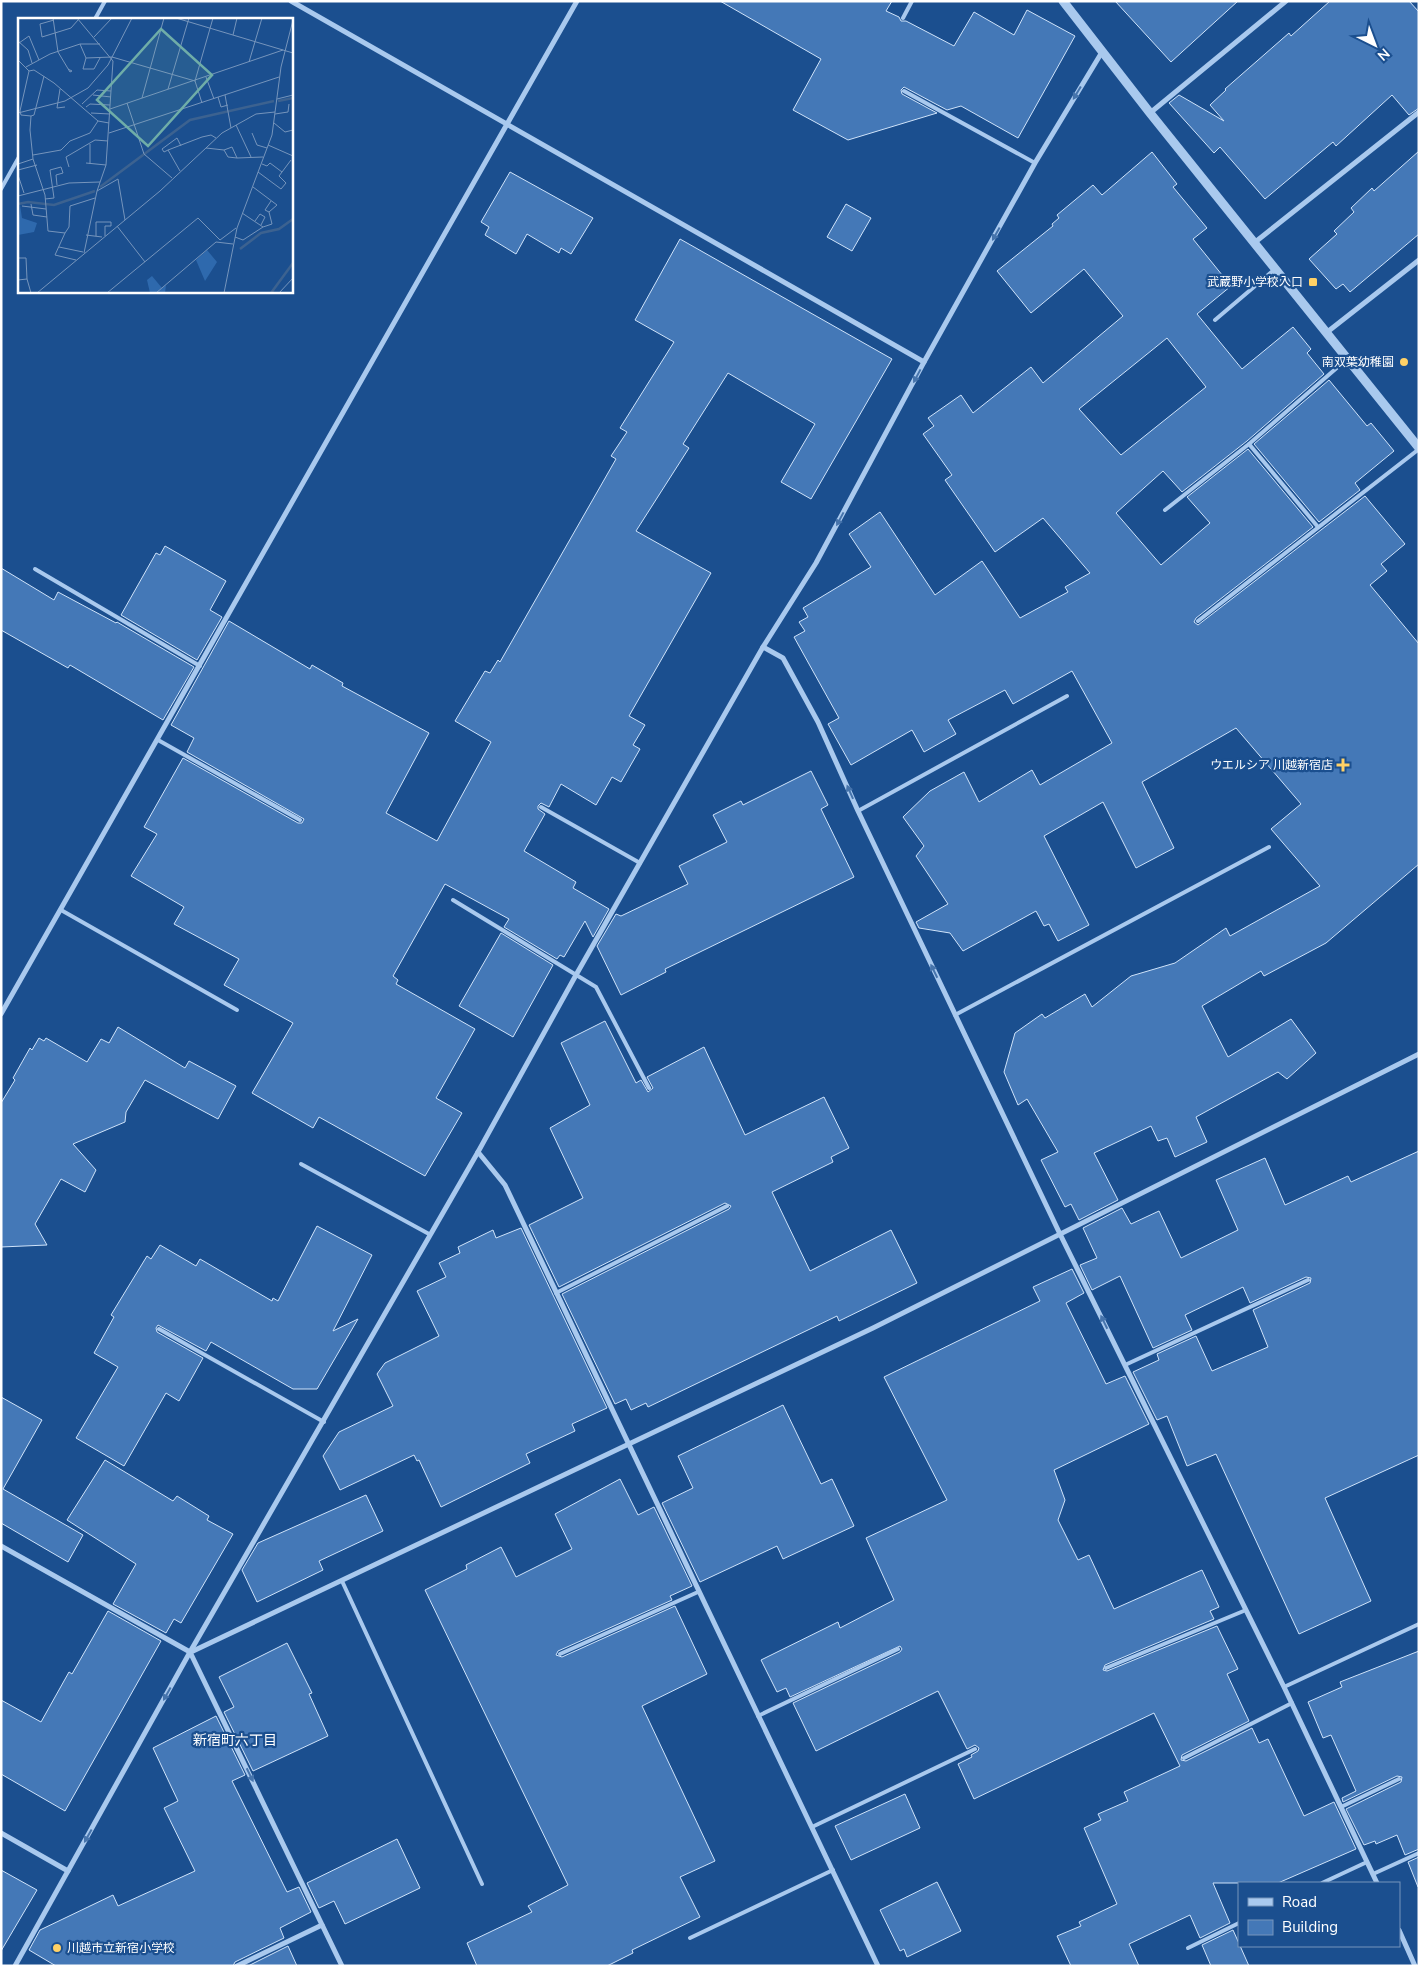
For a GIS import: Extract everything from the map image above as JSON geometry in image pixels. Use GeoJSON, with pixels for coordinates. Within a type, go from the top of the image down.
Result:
{"type":"FeatureCollection","features":[{"type":"Feature","properties":{"kind":"street"},"geometry":{"type":"LineString","coordinates":[[291,1],[924,362]]}},
{"type":"Feature","properties":{"kind":"street"},"geometry":{"type":"LineString","coordinates":[[1,1014],[577,1]]}},
{"type":"Feature","properties":{"kind":"street"},"geometry":{"type":"LineString","coordinates":[[1063,1],[1150,113],[1419,449]]}},
{"type":"Feature","properties":{"kind":"street"},"geometry":{"type":"LineString","coordinates":[[1150,113],[1286,1]]}},
{"type":"Feature","properties":{"kind":"street"},"geometry":{"type":"LineString","coordinates":[[15,1966],[190,1652],[324,1422],[429,1234],[478,1152],[576,975],[763,647],[816,563],[924,362],[1035,164],[1102,52]]}},
{"type":"Feature","properties":{"kind":"street"},"geometry":{"type":"LineString","coordinates":[[1254,243],[1419,112]]}},
{"type":"Feature","properties":{"kind":"street"},"geometry":{"type":"LineString","coordinates":[[1326,333],[1419,260]]}},
{"type":"Feature","properties":{"kind":"street"},"geometry":{"type":"LineString","coordinates":[[763,647],[782,658],[818,722],[858,811],[1059,1232],[1292,1703],[1377,1882]]}},
{"type":"Feature","properties":{"kind":"street"},"geometry":{"type":"LineString","coordinates":[[190,1652],[873,1328],[1059,1232],[1419,1054]]}},
{"type":"Feature","properties":{"kind":"street"},"geometry":{"type":"LineString","coordinates":[[478,1152],[505,1185],[627,1444],[878,1966]]}},
{"type":"Feature","properties":{"kind":"street"},"geometry":{"type":"LineString","coordinates":[[1,1546],[190,1652],[342,1966]]}},
{"type":"Feature","properties":{"kind":"street"},"geometry":{"type":"LineString","coordinates":[[1,1833],[68,1871]]}},
{"type":"Feature","properties":{"kind":"street"},"geometry":{"type":"LineString","coordinates":[[237,1966],[322,1925]]}},
{"type":"Feature","properties":{"kind":"street"},"geometry":{"type":"LineString","coordinates":[[1400,1932],[1415,1966]]}},
{"type":"Feature","properties":{"kind":"lane"},"geometry":{"type":"LineString","coordinates":[[96,18],[105,1]]}},
{"type":"Feature","properties":{"kind":"lane"},"geometry":{"type":"LineString","coordinates":[[903,18],[912,1]]}},
{"type":"Feature","properties":{"kind":"lane"},"geometry":{"type":"LineString","coordinates":[[904,91],[1035,164]]}},
{"type":"Feature","properties":{"kind":"lane"},"geometry":{"type":"LineString","coordinates":[[1,189],[18,159]]}},
{"type":"Feature","properties":{"kind":"lane"},"geometry":{"type":"LineString","coordinates":[[1215,320],[1275,269]]}},
{"type":"Feature","properties":{"kind":"lane"},"geometry":{"type":"LineString","coordinates":[[1165,510],[1249,444],[1347,359]]}},
{"type":"Feature","properties":{"kind":"lane"},"geometry":{"type":"LineString","coordinates":[[1249,444],[1318,527]]}},
{"type":"Feature","properties":{"kind":"lane"},"geometry":{"type":"LineString","coordinates":[[1198,621],[1419,449]]}},
{"type":"Feature","properties":{"kind":"lane"},"geometry":{"type":"LineString","coordinates":[[35,569],[200,666]]}},
{"type":"Feature","properties":{"kind":"lane"},"geometry":{"type":"LineString","coordinates":[[858,811],[1067,696]]}},
{"type":"Feature","properties":{"kind":"lane"},"geometry":{"type":"LineString","coordinates":[[158,740],[300,820]]}},
{"type":"Feature","properties":{"kind":"lane"},"geometry":{"type":"LineString","coordinates":[[541,807],[640,863]]}},
{"type":"Feature","properties":{"kind":"lane"},"geometry":{"type":"LineString","coordinates":[[955,1015],[1269,847]]}},
{"type":"Feature","properties":{"kind":"lane"},"geometry":{"type":"LineString","coordinates":[[453,900],[596,987],[649,1088]]}},
{"type":"Feature","properties":{"kind":"lane"},"geometry":{"type":"LineString","coordinates":[[61,910],[238,1010]]}},
{"type":"Feature","properties":{"kind":"lane"},"geometry":{"type":"LineString","coordinates":[[301,1164],[429,1234]]}},
{"type":"Feature","properties":{"kind":"lane"},"geometry":{"type":"LineString","coordinates":[[556,1293],[727,1206]]}},
{"type":"Feature","properties":{"kind":"lane"},"geometry":{"type":"LineString","coordinates":[[1125,1365],[1308,1280]]}},
{"type":"Feature","properties":{"kind":"lane"},"geometry":{"type":"LineString","coordinates":[[159,1329],[324,1422]]}},
{"type":"Feature","properties":{"kind":"lane"},"geometry":{"type":"LineString","coordinates":[[342,1580],[482,1884]]}},
{"type":"Feature","properties":{"kind":"lane"},"geometry":{"type":"LineString","coordinates":[[560,1654],[698,1592]]}},
{"type":"Feature","properties":{"kind":"lane"},"geometry":{"type":"LineString","coordinates":[[1106,1668],[1246,1610]]}},
{"type":"Feature","properties":{"kind":"lane"},"geometry":{"type":"LineString","coordinates":[[1284,1687],[1419,1624]]}},
{"type":"Feature","properties":{"kind":"lane"},"geometry":{"type":"LineString","coordinates":[[758,1716],[898,1649]]}},
{"type":"Feature","properties":{"kind":"lane"},"geometry":{"type":"LineString","coordinates":[[1184,1758],[1292,1703]]}},
{"type":"Feature","properties":{"kind":"lane"},"geometry":{"type":"LineString","coordinates":[[812,1827],[975,1749]]}},
{"type":"Feature","properties":{"kind":"lane"},"geometry":{"type":"LineString","coordinates":[[1341,1807],[1398,1779]]}},
{"type":"Feature","properties":{"kind":"lane"},"geometry":{"type":"LineString","coordinates":[[1373,1874],[1419,1853]]}},
{"type":"Feature","properties":{"kind":"lane"},"geometry":{"type":"LineString","coordinates":[[1324,1882],[1367,1862]]}},
{"type":"Feature","properties":{"kind":"lane"},"geometry":{"type":"LineString","coordinates":[[690,1938],[833,1870]]}},
{"type":"Feature","properties":{"kind":"lane"},"geometry":{"type":"LineString","coordinates":[[1188,1948],[1238,1923]]}},
{"type":"Feature","properties":{"kind":"building"},"geometry":{"type":"Polygon","coordinates":[[[720,1],[892,1],[886,11],[899,17],[901,21],[906,21],[954,46],[974,12],[1014,35],[1027,10],[1075,36],[1018,138],[961,106],[947,110],[904,87],[901,90],[902,94],[937,113],[848,140],[793,110],[821,59],[720,1]]]}},
{"type":"Feature","properties":{"kind":"building"},"geometry":{"type":"Polygon","coordinates":[[[1115,1],[1238,1],[1171,62],[1115,1]]]}},
{"type":"Feature","properties":{"kind":"building"},"geometry":{"type":"Polygon","coordinates":[[[1330,1],[1409,1],[1419,12],[1419,108],[1409,115],[1392,95],[1336,146],[1333,142],[1265,199],[1220,147],[1214,153],[1169,103],[1179,95],[1224,121],[1210,105],[1225,89],[1289,33],[1291,36],[1330,1]]]}},
{"type":"Feature","properties":{"kind":"building"},"geometry":{"type":"Polygon","coordinates":[[[1419,151],[1419,234],[1350,292],[1343,284],[1336,289],[1309,259],[1337,234],[1334,231],[1354,212],[1351,208],[1372,188],[1374,191],[1419,151]]]}},
{"type":"Feature","properties":{"kind":"building"},"geometry":{"type":"Polygon","coordinates":[[[1152,152],[1177,184],[1173,187],[1207,228],[1193,239],[1231,286],[1197,314],[1242,369],[1293,327],[1311,349],[1307,353],[1324,374],[1247,441],[1182,492],[1163,471],[1116,513],[1161,565],[1210,523],[1187,497],[1248,449],[1313,527],[1196,618],[1194,622],[1198,625],[1365,496],[1405,544],[1381,564],[1387,571],[1370,585],[1419,644],[1419,864],[1326,943],[1264,976],[1261,971],[1202,1006],[1228,1057],[1291,1019],[1316,1053],[1287,1079],[1278,1072],[1196,1117],[1207,1142],[1175,1157],[1167,1138],[1158,1141],[1151,1126],[1094,1153],[1118,1200],[1079,1220],[1071,1204],[1065,1207],[1041,1160],[1058,1152],[1027,1099],[1018,1105],[1004,1072],[1015,1033],[1042,1014],[1045,1018],[1085,994],[1092,1007],[1131,976],[1175,963],[1226,928],[1230,936],[1320,886],[1271,829],[1301,804],[1236,728],[1142,782],[1174,848],[1136,868],[1103,802],[1044,836],[1089,925],[1058,941],[1049,924],[1044,926],[1036,911],[963,951],[950,933],[919,928],[916,922],[948,904],[916,856],[924,846],[903,817],[930,791],[964,772],[979,802],[1032,770],[1040,785],[1112,743],[1072,671],[1013,704],[1005,690],[948,720],[956,734],[924,752],[912,730],[851,765],[828,724],[839,718],[794,637],[805,631],[799,622],[808,617],[803,608],[871,567],[849,534],[880,512],[935,595],[982,561],[1020,618],[1068,592],[1065,587],[1090,573],[1043,518],[995,552],[945,480],[952,475],[923,434],[934,426],[928,418],[961,395],[973,413],[1031,367],[1043,383],[1123,316],[1084,269],[1031,313],[997,271],[1053,226],[1052,224],[1059,218],[1057,215],[1093,185],[1102,195],[1152,152]],[[1167,338],[1079,409],[1121,455],[1206,387],[1167,338]]]}},
{"type":"Feature","properties":{"kind":"building"},"geometry":{"type":"Polygon","coordinates":[[[510,172],[593,218],[571,254],[561,248],[559,253],[527,234],[516,254],[485,235],[489,227],[481,222],[510,172]]]}},
{"type":"Feature","properties":{"kind":"building"},"geometry":{"type":"Polygon","coordinates":[[[846,204],[871,218],[852,251],[827,237],[846,204]]]}},
{"type":"Feature","properties":{"kind":"building"},"geometry":{"type":"Polygon","coordinates":[[[680,239],[892,359],[811,499],[781,482],[815,424],[728,373],[683,444],[689,448],[636,531],[711,573],[629,716],[645,725],[633,745],[640,749],[621,782],[612,777],[596,805],[561,784],[549,807],[541,803],[538,806],[538,809],[545,814],[524,851],[576,882],[573,888],[609,909],[593,937],[585,921],[564,957],[560,955],[557,959],[504,927],[509,919],[445,884],[393,976],[398,980],[396,984],[475,1029],[436,1098],[462,1113],[425,1176],[319,1117],[313,1128],[252,1093],[293,1023],[224,985],[239,959],[174,924],[184,907],[131,876],[157,834],[144,827],[183,758],[298,823],[302,823],[304,819],[187,752],[194,738],[171,725],[229,621],[310,669],[312,665],[343,683],[342,686],[429,733],[386,813],[437,841],[491,742],[455,721],[485,671],[490,673],[498,660],[500,662],[616,459],[611,456],[627,432],[620,428],[674,342],[635,320],[680,239]]]}},
{"type":"Feature","properties":{"kind":"building"},"geometry":{"type":"Polygon","coordinates":[[[1329,380],[1367,426],[1371,423],[1394,451],[1355,483],[1360,490],[1319,522],[1254,444],[1329,380]]]}},
{"type":"Feature","properties":{"kind":"building"},"geometry":{"type":"Polygon","coordinates":[[[165,546],[226,581],[210,610],[222,617],[197,660],[121,615],[156,553],[160,555],[165,546]]]}},
{"type":"Feature","properties":{"kind":"building"},"geometry":{"type":"Polygon","coordinates":[[[1,568],[54,600],[58,592],[117,622],[194,667],[163,720],[70,665],[68,668],[1,630],[1,568]]]}},
{"type":"Feature","properties":{"kind":"building"},"geometry":{"type":"Polygon","coordinates":[[[811,771],[828,805],[821,809],[854,877],[665,969],[666,972],[621,995],[597,946],[616,914],[621,916],[688,884],[679,866],[727,842],[713,815],[741,801],[743,805],[811,771]]]}},
{"type":"Feature","properties":{"kind":"building"},"geometry":{"type":"Polygon","coordinates":[[[501,933],[553,965],[513,1037],[459,1006],[501,933]]]}},
{"type":"Feature","properties":{"kind":"building"},"geometry":{"type":"Polygon","coordinates":[[[605,1021],[636,1083],[641,1080],[648,1092],[653,1088],[647,1077],[704,1047],[745,1135],[824,1097],[849,1148],[831,1157],[833,1162],[772,1192],[810,1271],[891,1230],[917,1283],[839,1321],[837,1316],[648,1407],[646,1403],[631,1410],[626,1399],[615,1404],[562,1294],[729,1209],[731,1206],[725,1203],[559,1287],[529,1225],[583,1198],[550,1128],[590,1105],[561,1043],[605,1021]]]}},
{"type":"Feature","properties":{"kind":"building"},"geometry":{"type":"Polygon","coordinates":[[[118,1027],[185,1068],[189,1061],[236,1086],[218,1119],[145,1080],[126,1112],[125,1122],[73,1144],[96,1170],[85,1192],[61,1179],[35,1224],[47,1245],[1,1247],[1,1103],[15,1080],[13,1078],[30,1048],[32,1050],[39,1038],[44,1041],[46,1038],[87,1062],[101,1039],[109,1043],[118,1027]]]}},
{"type":"Feature","properties":{"kind":"building"},"geometry":{"type":"Polygon","coordinates":[[[1419,1151],[1419,1455],[1325,1498],[1371,1601],[1299,1634],[1216,1454],[1187,1466],[1167,1416],[1157,1420],[1133,1372],[1159,1360],[1157,1354],[1196,1336],[1212,1371],[1268,1347],[1253,1310],[1310,1283],[1311,1278],[1306,1277],[1250,1303],[1243,1287],[1185,1315],[1192,1330],[1153,1348],[1120,1276],[1092,1290],[1080,1265],[1097,1258],[1083,1228],[1122,1208],[1131,1224],[1159,1211],[1181,1258],[1238,1230],[1216,1180],[1265,1158],[1285,1205],[1348,1176],[1351,1182],[1419,1151]]]}},
{"type":"Feature","properties":{"kind":"building"},"geometry":{"type":"Polygon","coordinates":[[[317,1226],[372,1255],[333,1331],[358,1319],[317,1389],[293,1389],[211,1342],[206,1351],[158,1325],[156,1328],[157,1332],[203,1358],[179,1401],[166,1393],[124,1466],[76,1438],[118,1367],[94,1353],[114,1317],[111,1315],[147,1256],[151,1259],[160,1245],[196,1266],[200,1259],[272,1301],[273,1298],[278,1301],[317,1226]]]}},
{"type":"Feature","properties":{"kind":"building"},"geometry":{"type":"Polygon","coordinates":[[[521,1228],[607,1408],[572,1424],[575,1431],[526,1454],[530,1463],[441,1507],[419,1460],[417,1461],[414,1455],[340,1490],[323,1456],[339,1432],[393,1406],[377,1374],[385,1363],[439,1336],[417,1291],[446,1277],[439,1263],[460,1253],[458,1247],[493,1230],[496,1238],[521,1228]]]}},
{"type":"Feature","properties":{"kind":"building"},"geometry":{"type":"Polygon","coordinates":[[[1072,1269],[1084,1293],[1066,1303],[1106,1384],[1125,1376],[1149,1424],[1054,1470],[1065,1500],[1058,1520],[1078,1560],[1089,1555],[1114,1609],[1202,1570],[1219,1607],[1210,1611],[1214,1619],[1105,1665],[1103,1670],[1107,1671],[1217,1626],[1238,1669],[1227,1674],[1249,1721],[1182,1755],[1181,1760],[1186,1761],[1252,1728],[1259,1743],[1268,1739],[1304,1816],[1334,1802],[1356,1849],[1280,1882],[1213,1883],[1230,1923],[1200,1938],[1190,1915],[1129,1944],[1139,1966],[1071,1966],[1057,1936],[1081,1926],[1079,1922],[1117,1904],[1084,1828],[1101,1820],[1098,1814],[1128,1801],[1124,1792],[1180,1766],[1154,1713],[974,1799],[958,1764],[972,1757],[971,1755],[978,1751],[979,1748],[975,1745],[967,1749],[938,1691],[816,1751],[793,1703],[900,1652],[902,1649],[900,1646],[790,1697],[786,1688],[777,1692],[761,1660],[838,1622],[840,1628],[894,1600],[866,1538],[947,1500],[884,1377],[1040,1301],[1033,1287],[1072,1269]]]}},
{"type":"Feature","properties":{"kind":"building"},"geometry":{"type":"Polygon","coordinates":[[[1,1397],[42,1420],[3,1489],[83,1535],[68,1562],[1,1523],[1,1397]]]}},
{"type":"Feature","properties":{"kind":"building"},"geometry":{"type":"Polygon","coordinates":[[[783,1405],[821,1484],[832,1479],[854,1526],[783,1559],[777,1546],[700,1582],[662,1503],[693,1488],[678,1456],[783,1405]]]}},
{"type":"Feature","properties":{"kind":"building"},"geometry":{"type":"Polygon","coordinates":[[[105,1460],[173,1501],[177,1496],[209,1516],[207,1520],[233,1534],[181,1623],[174,1619],[166,1633],[113,1604],[136,1564],[67,1520],[105,1460]]]}},
{"type":"Feature","properties":{"kind":"building"},"geometry":{"type":"Polygon","coordinates":[[[620,1479],[638,1515],[654,1507],[692,1586],[670,1596],[672,1600],[558,1651],[556,1655],[562,1657],[675,1606],[707,1674],[642,1706],[715,1861],[680,1877],[700,1917],[632,1950],[633,1953],[607,1966],[477,1966],[467,1943],[532,1912],[528,1906],[568,1885],[425,1590],[467,1569],[466,1565],[501,1547],[516,1577],[572,1549],[555,1514],[620,1479]]]}},
{"type":"Feature","properties":{"kind":"building"},"geometry":{"type":"Polygon","coordinates":[[[366,1495],[383,1531],[319,1561],[323,1570],[257,1602],[242,1570],[258,1543],[366,1495]]]}},
{"type":"Feature","properties":{"kind":"building"},"geometry":{"type":"Polygon","coordinates":[[[108,1611],[161,1641],[65,1811],[1,1774],[1,1700],[41,1722],[69,1672],[72,1674],[108,1611]]]}},
{"type":"Feature","properties":{"kind":"building"},"geometry":{"type":"Polygon","coordinates":[[[287,1643],[312,1693],[309,1694],[328,1736],[253,1771],[224,1712],[234,1707],[219,1677],[287,1643]]]}},
{"type":"Feature","properties":{"kind":"building"},"geometry":{"type":"Polygon","coordinates":[[[1419,1651],[1419,1849],[1405,1855],[1397,1835],[1376,1844],[1375,1841],[1364,1845],[1346,1809],[1401,1782],[1402,1777],[1397,1776],[1343,1802],[1342,1798],[1356,1791],[1331,1735],[1323,1738],[1308,1702],[1342,1687],[1340,1682],[1419,1651]]]}},
{"type":"Feature","properties":{"kind":"building"},"geometry":{"type":"Polygon","coordinates":[[[216,1716],[245,1775],[232,1781],[287,1892],[299,1887],[311,1912],[280,1928],[284,1938],[235,1962],[233,1966],[56,1966],[29,1950],[40,1930],[113,1895],[118,1906],[195,1871],[164,1808],[178,1801],[153,1748],[216,1716]]]}},
{"type":"Feature","properties":{"kind":"building"},"geometry":{"type":"Polygon","coordinates":[[[905,1794],[920,1828],[851,1860],[835,1826],[905,1794]]]}},
{"type":"Feature","properties":{"kind":"building"},"geometry":{"type":"Polygon","coordinates":[[[397,1839],[420,1888],[345,1924],[334,1901],[319,1908],[307,1883],[397,1839]]]}},
{"type":"Feature","properties":{"kind":"building"},"geometry":{"type":"Polygon","coordinates":[[[1419,1857],[1419,1887],[1418,1887],[1408,1862],[1419,1857]]]}},
{"type":"Feature","properties":{"kind":"building"},"geometry":{"type":"Polygon","coordinates":[[[1,1870],[37,1890],[1,1951],[1,1870]]]}},
{"type":"Feature","properties":{"kind":"building"},"geometry":{"type":"Polygon","coordinates":[[[937,1882],[961,1931],[907,1957],[904,1949],[900,1951],[880,1910],[937,1882]]]}},
{"type":"Feature","properties":{"kind":"building"},"geometry":{"type":"Polygon","coordinates":[[[1233,1930],[1238,1941],[1238,1947],[1241,1947],[1249,1966],[1211,1966],[1202,1945],[1233,1930]]]}},
{"type":"Feature","properties":{"kind":"building"},"geometry":{"type":"Polygon","coordinates":[[[288,1946],[297,1966],[248,1966],[288,1946]]]}},
{"type":"Feature","properties":{"kind":"place","name":"武蔵野小学校入口"},"geometry":{"type":"Point","coordinates":[1313,282]}},
{"type":"Feature","properties":{"kind":"place","name":"南双葉幼稚園"},"geometry":{"type":"Point","coordinates":[1404,362]}},
{"type":"Feature","properties":{"kind":"place","name":"ウエルシア 川越新宿店"},"geometry":{"type":"Point","coordinates":[1343,765]}},
{"type":"Feature","properties":{"kind":"place","name":"川越市立新宿小学校"},"geometry":{"type":"Point","coordinates":[57,1948]}},
{"type":"Feature","properties":{"kind":"district","name":"新宿町六丁目"},"geometry":{"type":"Point","coordinates":[235,1740]}}]}
